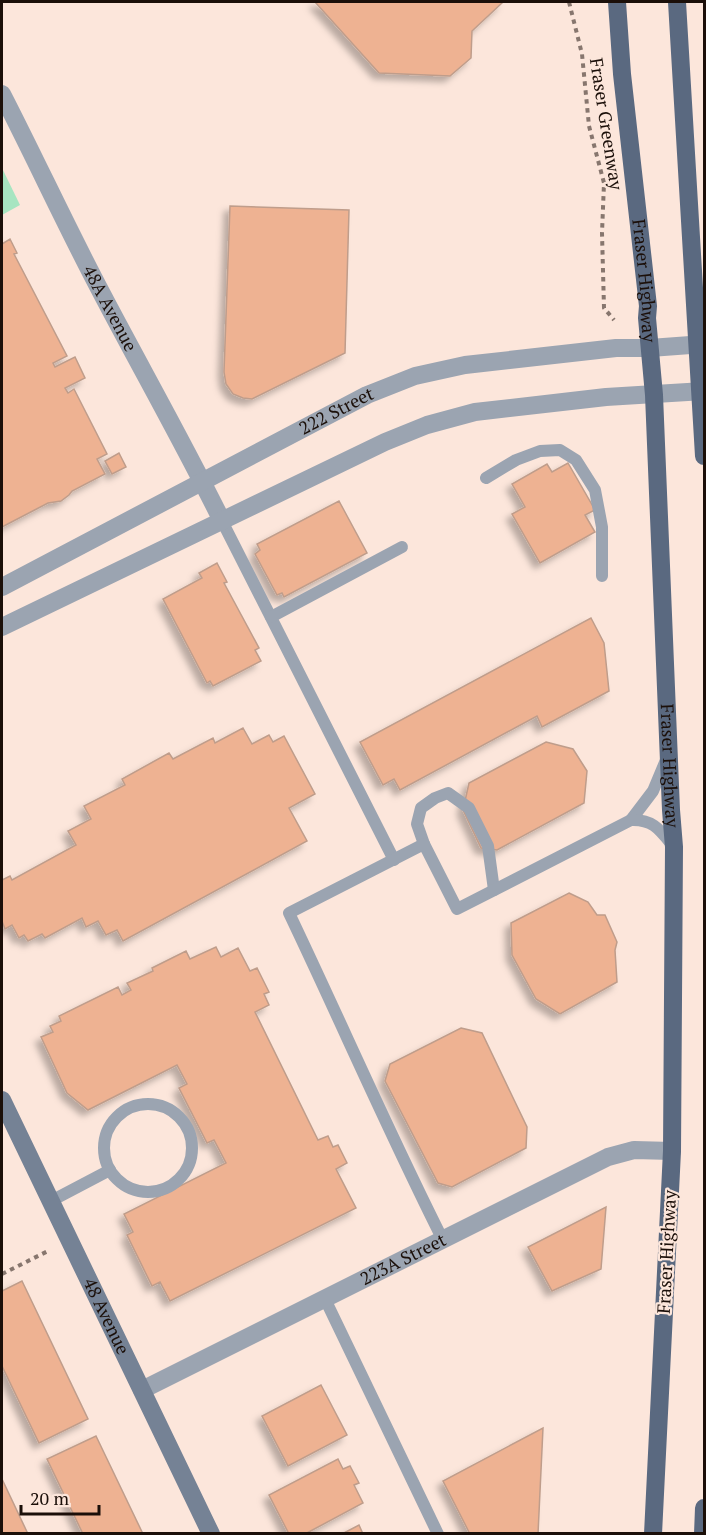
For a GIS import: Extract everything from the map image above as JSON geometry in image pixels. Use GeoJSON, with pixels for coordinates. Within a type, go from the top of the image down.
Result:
{"type":"FeatureCollection","features":[{"type":"Feature","properties":{"kind":"main road","name":"Fraser Highway"},"geometry":{"type":"LineString","coordinates":[[617,2],[622,74],[648,306],[674,847],[672,1151],[653,1533]]}},
{"type":"Feature","properties":{"kind":"main road"},"geometry":{"type":"LineString","coordinates":[[677,2],[701,344],[705,456]]}},
{"type":"Feature","properties":{"kind":"main road","name":"48 Avenue"},"geometry":{"type":"LineString","coordinates":[[2,1100],[211,1533]]}},
{"type":"Feature","properties":{"kind":"main road"},"geometry":{"type":"LineString","coordinates":[[703,1533],[705,1508]]}},
{"type":"Feature","properties":{"kind":"street","name":"48A Avenue"},"geometry":{"type":"LineString","coordinates":[[2,94],[101,293],[222,521]]}},
{"type":"Feature","properties":{"kind":"street","name":"222 Street"},"geometry":{"type":"LineString","coordinates":[[2,587],[202,480],[368,395],[415,376],[465,365],[616,348],[701,344]]}},
{"type":"Feature","properties":{"kind":"street"},"geometry":{"type":"LineString","coordinates":[[2,627],[385,442],[427,425],[475,412],[606,397],[702,391]]}},
{"type":"Feature","properties":{"kind":"street","name":"223A Street"},"geometry":{"type":"LineString","coordinates":[[142,1390],[608,1157],[634,1150],[672,1151]]}},
{"type":"Feature","properties":{"kind":"lane"},"geometry":{"type":"LineString","coordinates":[[486,478],[516,460],[540,452],[560,450],[576,460],[595,490],[602,526],[602,576]]}},
{"type":"Feature","properties":{"kind":"lane"},"geometry":{"type":"LineString","coordinates":[[222,521],[394,860]]}},
{"type":"Feature","properties":{"kind":"lane"},"geometry":{"type":"LineString","coordinates":[[271,617],[402,547]]}},
{"type":"Feature","properties":{"kind":"lane"},"geometry":{"type":"LineString","coordinates":[[631,820],[653,791],[669,754]]}},
{"type":"Feature","properties":{"kind":"lane"},"geometry":{"type":"LineString","coordinates":[[494,890],[488,846],[468,808],[448,794],[435,798],[421,808],[417,824],[424,844],[457,909],[631,820],[640,819],[649,822],[674,847]]}},
{"type":"Feature","properties":{"kind":"lane"},"geometry":{"type":"LineString","coordinates":[[424,844],[289,913],[443,1240]]}},
{"type":"Feature","properties":{"kind":"lane"},"geometry":{"type":"LineString","coordinates":[[152,1104],[167,1108],[179,1117],[188,1130],[191,1144],[190,1160],[184,1173],[173,1184],[159,1190],[145,1192],[130,1188],[118,1181],[110,1170],[105,1157],[104,1143],[115,1119],[126,1110],[139,1105],[152,1104]]}},
{"type":"Feature","properties":{"kind":"lane"},"geometry":{"type":"LineString","coordinates":[[51,1201],[110,1170]]}},
{"type":"Feature","properties":{"kind":"lane"},"geometry":{"type":"LineString","coordinates":[[325,1299],[438,1533]]}},
{"type":"Feature","properties":{"kind":"path","name":"Fraser Greenway"},"geometry":{"type":"LineString","coordinates":[[569,2],[582,54],[589,126],[604,183],[602,233],[604,308],[614,320]]}},
{"type":"Feature","properties":{"kind":"path"},"geometry":{"type":"LineString","coordinates":[[2,1274],[70,1240]]}},
{"type":"Feature","properties":{"kind":"green space"},"geometry":{"type":"Polygon","coordinates":[[[2,168],[20,205],[2,215],[2,168]]]}},
{"type":"Feature","properties":{"kind":"building"},"geometry":{"type":"Polygon","coordinates":[[[315,2],[503,2],[472,31],[471,58],[450,76],[379,73],[315,2]]]}},
{"type":"Feature","properties":{"kind":"building"},"geometry":{"type":"Polygon","coordinates":[[[230,206],[349,210],[345,353],[252,399],[233,394],[226,384],[224,372],[230,206]]]}},
{"type":"Feature","properties":{"kind":"building"},"geometry":{"type":"Polygon","coordinates":[[[10,239],[17,253],[14,254],[67,356],[53,363],[55,367],[75,357],[85,378],[65,388],[68,393],[74,389],[107,454],[97,459],[105,474],[72,491],[61,501],[48,503],[2,527],[2,244],[10,239]]]}},
{"type":"Feature","properties":{"kind":"building"},"geometry":{"type":"Polygon","coordinates":[[[119,453],[126,467],[112,474],[105,461],[119,453]]]}},
{"type":"Feature","properties":{"kind":"building"},"geometry":{"type":"Polygon","coordinates":[[[568,463],[595,510],[585,515],[595,532],[540,563],[512,514],[525,507],[512,484],[547,464],[552,472],[568,463]]]}},
{"type":"Feature","properties":{"kind":"building"},"geometry":{"type":"Polygon","coordinates":[[[339,501],[367,553],[284,597],[282,593],[277,595],[255,554],[260,550],[257,544],[339,501]]]}},
{"type":"Feature","properties":{"kind":"building"},"geometry":{"type":"Polygon","coordinates":[[[217,563],[227,582],[224,583],[259,648],[255,650],[261,661],[213,686],[210,681],[207,683],[163,599],[202,578],[199,573],[217,563]]]}},
{"type":"Feature","properties":{"kind":"building"},"geometry":{"type":"Polygon","coordinates":[[[591,618],[604,643],[609,691],[542,727],[537,716],[400,790],[394,779],[383,785],[360,742],[591,618]]]}},
{"type":"Feature","properties":{"kind":"building"},"geometry":{"type":"Polygon","coordinates":[[[243,728],[252,744],[269,735],[273,742],[284,736],[315,794],[289,808],[307,841],[123,941],[117,930],[106,935],[98,921],[86,927],[82,918],[45,938],[42,934],[28,941],[24,935],[19,938],[12,925],[5,929],[2,921],[2,880],[10,876],[12,880],[76,845],[68,831],[91,819],[84,806],[125,785],[122,779],[169,753],[173,759],[213,738],[215,743],[243,728]]]}},
{"type":"Feature","properties":{"kind":"building"},"geometry":{"type":"Polygon","coordinates":[[[546,742],[573,749],[587,771],[584,803],[497,850],[481,848],[463,810],[469,783],[546,742]]]}},
{"type":"Feature","properties":{"kind":"building"},"geometry":{"type":"Polygon","coordinates":[[[569,893],[588,902],[597,915],[605,915],[617,942],[615,950],[617,982],[560,1014],[536,999],[512,955],[511,923],[569,893]]]}},
{"type":"Feature","properties":{"kind":"building"},"geometry":{"type":"Polygon","coordinates":[[[216,947],[221,957],[238,948],[250,971],[257,968],[269,992],[264,994],[269,1005],[255,1012],[318,1140],[328,1136],[333,1147],[338,1145],[347,1163],[336,1169],[356,1208],[170,1301],[160,1282],[152,1286],[127,1235],[133,1232],[124,1214],[226,1163],[214,1140],[207,1143],[179,1088],[187,1084],[177,1065],[88,1110],[67,1093],[41,1037],[53,1032],[50,1026],[61,1021],[59,1016],[118,987],[122,995],[131,990],[127,983],[153,971],[152,968],[186,951],[190,959],[216,947]]]}},
{"type":"Feature","properties":{"kind":"building"},"geometry":{"type":"Polygon","coordinates":[[[461,1028],[482,1033],[527,1127],[526,1148],[452,1187],[438,1183],[385,1081],[390,1064],[461,1028]]]}},
{"type":"Feature","properties":{"kind":"building"},"geometry":{"type":"Polygon","coordinates":[[[606,1207],[601,1269],[552,1291],[528,1247],[606,1207]]]}},
{"type":"Feature","properties":{"kind":"building"},"geometry":{"type":"Polygon","coordinates":[[[22,1281],[88,1419],[39,1443],[2,1366],[2,1291],[22,1281]]]}},
{"type":"Feature","properties":{"kind":"building"},"geometry":{"type":"Polygon","coordinates":[[[321,1385],[347,1435],[288,1466],[262,1416],[321,1385]]]}},
{"type":"Feature","properties":{"kind":"building"},"geometry":{"type":"Polygon","coordinates":[[[543,1428],[538,1534],[470,1534],[443,1481],[543,1428]]]}},
{"type":"Feature","properties":{"kind":"building"},"geometry":{"type":"Polygon","coordinates":[[[96,1436],[143,1534],[83,1534],[47,1459],[96,1436]]]}},
{"type":"Feature","properties":{"kind":"building"},"geometry":{"type":"Polygon","coordinates":[[[338,1459],[343,1469],[350,1466],[359,1483],[354,1485],[363,1503],[305,1534],[289,1534],[269,1495],[338,1459]]]}},
{"type":"Feature","properties":{"kind":"building"},"geometry":{"type":"Polygon","coordinates":[[[2,1479],[28,1534],[2,1534],[2,1479]]]}},
{"type":"Feature","properties":{"kind":"building"},"geometry":{"type":"Polygon","coordinates":[[[359,1525],[363,1534],[342,1534],[359,1525]]]}}]}
